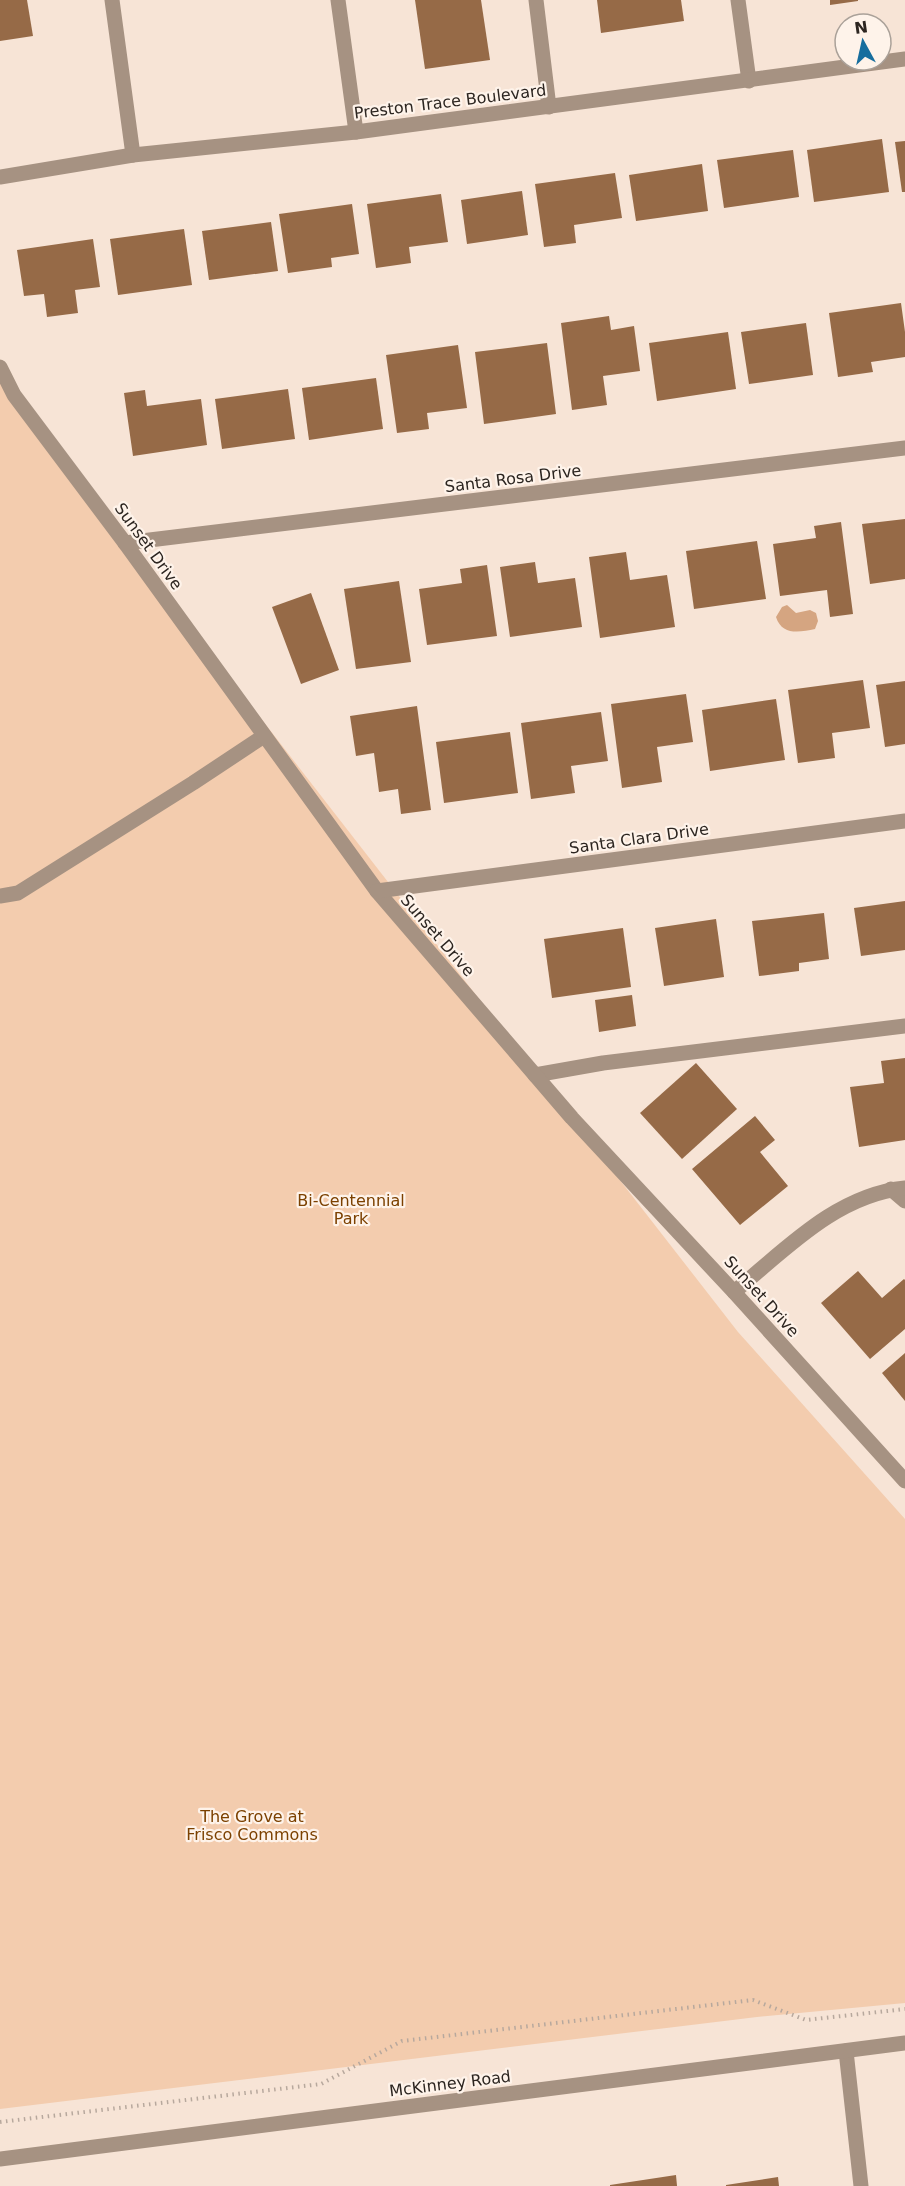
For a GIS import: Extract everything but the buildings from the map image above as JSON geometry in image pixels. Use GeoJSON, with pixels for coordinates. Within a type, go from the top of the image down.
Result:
{"type":"FeatureCollection","features":[{"type":"Feature","properties":{"kind":"street"},"geometry":{"type":"LineString","coordinates":[[112,0],[133,155]]}},
{"type":"Feature","properties":{"kind":"street"},"geometry":{"type":"LineString","coordinates":[[338,0],[356,132]]}},
{"type":"Feature","properties":{"kind":"street"},"geometry":{"type":"LineString","coordinates":[[536,0],[549,107]]}},
{"type":"Feature","properties":{"kind":"street"},"geometry":{"type":"LineString","coordinates":[[738,0],[749,81]]}},
{"type":"Feature","properties":{"kind":"street","name":"Preston Trace Boulevard"},"geometry":{"type":"LineString","coordinates":[[0,177],[133,155],[356,132],[905,59]]}},
{"type":"Feature","properties":{"kind":"street","name":"Sunset Drive"},"geometry":{"type":"LineString","coordinates":[[0,368],[14,395],[125,543],[377,891],[572,1118],[905,1481]]}},
{"type":"Feature","properties":{"kind":"street","name":"Santa Rosa Drive"},"geometry":{"type":"LineString","coordinates":[[125,543],[905,448]]}},
{"type":"Feature","properties":{"kind":"street"},"geometry":{"type":"LineString","coordinates":[[0,896],[18,893],[264,736]]}},
{"type":"Feature","properties":{"kind":"street","name":"Santa Clara Drive"},"geometry":{"type":"LineString","coordinates":[[377,891],[905,821]]}},
{"type":"Feature","properties":{"kind":"street"},"geometry":{"type":"LineString","coordinates":[[535,1075],[603,1063],[905,1026]]}},
{"type":"Feature","properties":{"kind":"street"},"geometry":{"type":"LineString","coordinates":[[734,1292],[821,1221],[855,1200],[898,1188],[905,1201]]}},
{"type":"Feature","properties":{"kind":"street","name":"McKinney Road"},"geometry":{"type":"LineString","coordinates":[[0,2159],[905,2043]]}},
{"type":"Feature","properties":{"kind":"street"},"geometry":{"type":"LineString","coordinates":[[846,2051],[861,2186]]}},
{"type":"Feature","properties":{"kind":"path"},"geometry":{"type":"LineString","coordinates":[[0,2122],[321,2084],[402,2041],[753,2000],[806,2020],[905,2009]]}},
{"type":"Feature","properties":{"kind":"green space"},"geometry":{"type":"Polygon","coordinates":[[[0,383],[738,1332],[905,1519],[905,2003],[757,2017],[0,2109],[0,383]]]}},
{"type":"Feature","properties":{"kind":"shaded area"},"geometry":{"type":"Polygon","coordinates":[[[787,605],[796,613],[810,610],[816,613],[818,621],[815,629],[792,631],[783,627],[776,617],[782,607],[787,605]]]}},
{"type":"Feature","properties":{"kind":"park label","name":"Bi-Centennial Park"},"geometry":{"type":"Point","coordinates":[351,1209]}},
{"type":"Feature","properties":{"kind":"park label","name":"The Grove at Frisco Commons"},"geometry":{"type":"Point","coordinates":[252,1825]}}]}
